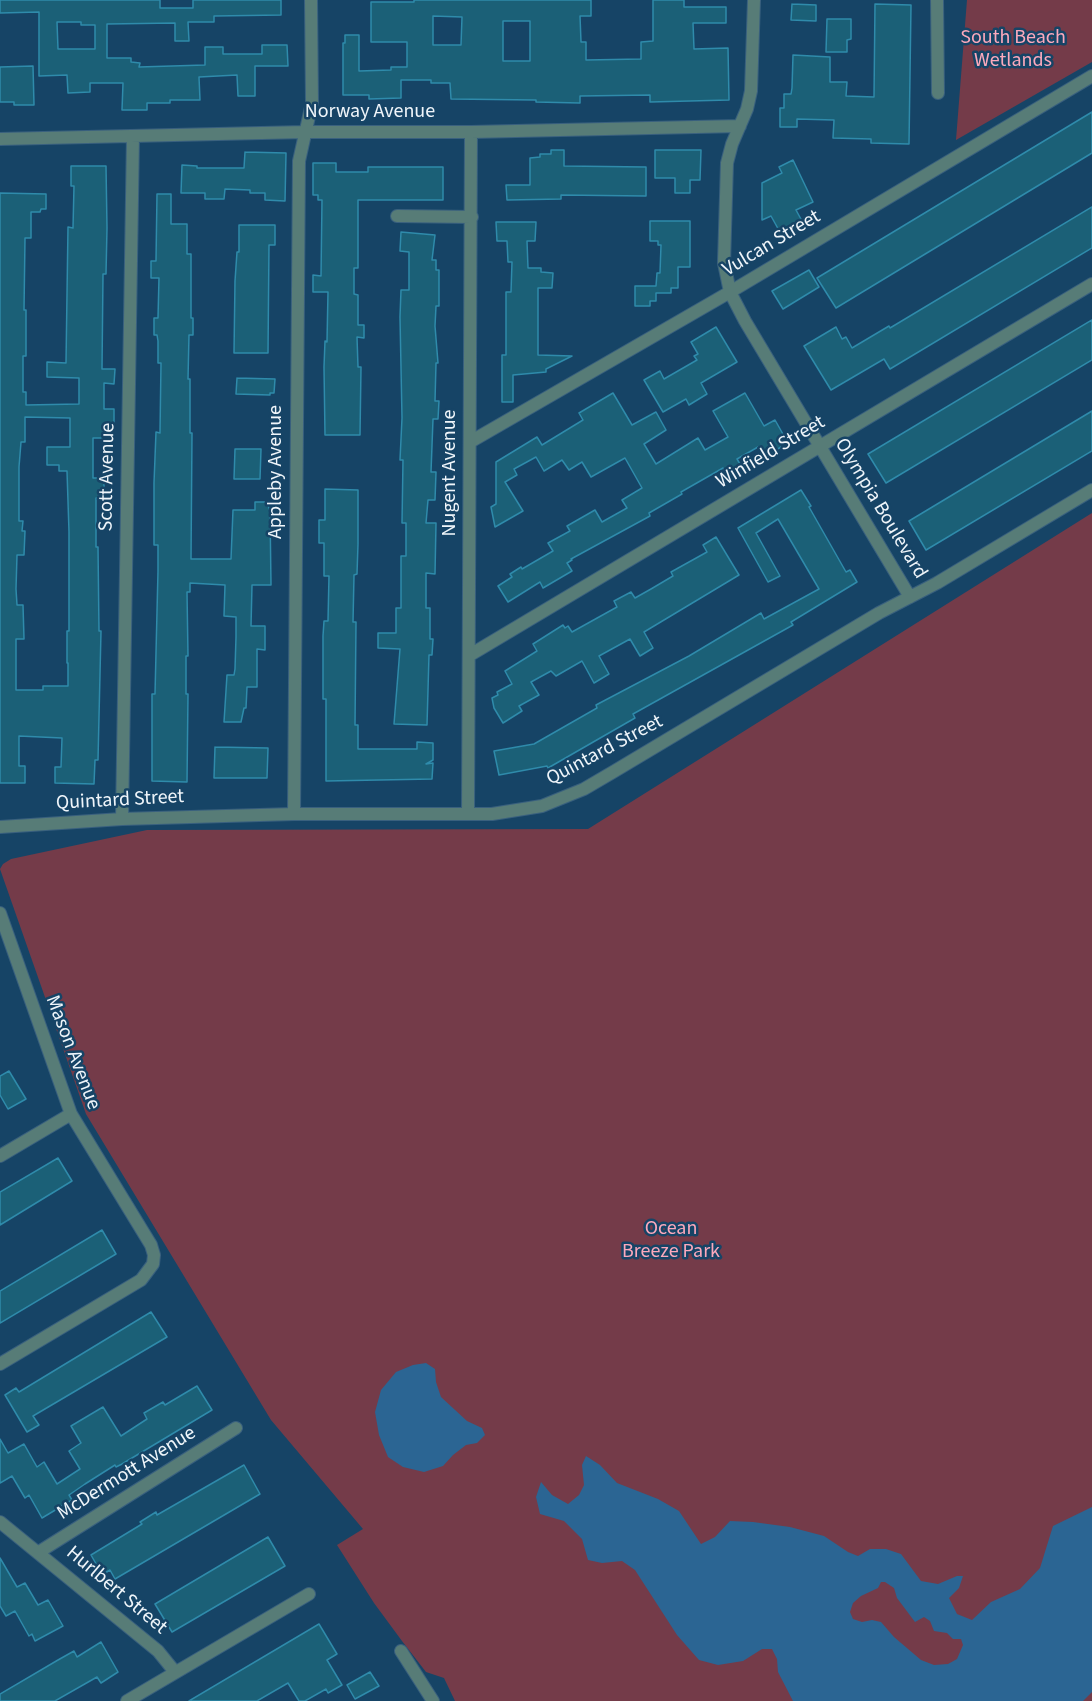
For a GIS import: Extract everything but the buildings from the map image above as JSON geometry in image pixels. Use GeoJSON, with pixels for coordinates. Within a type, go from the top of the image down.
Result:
{"type":"FeatureCollection","features":[{"type":"Feature","properties":{"kind":"street","name":"Appleby Avenue"},"geometry":{"type":"LineString","coordinates":[[294,814],[299,161],[312,103],[311,0]]}},
{"type":"Feature","properties":{"kind":"street","name":"Olympia Boulevard"},"geometry":{"type":"LineString","coordinates":[[753,0],[751,91],[747,109],[727,163],[724,263],[730,292],[910,597]]}},
{"type":"Feature","properties":{"kind":"street"},"geometry":{"type":"LineString","coordinates":[[937,0],[938,93]]}},
{"type":"Feature","properties":{"kind":"street","name":"Vulcan Street"},"geometry":{"type":"LineString","coordinates":[[470,442],[730,292],[1092,76]]}},
{"type":"Feature","properties":{"kind":"street","name":"Norway Avenue"},"geometry":{"type":"LineString","coordinates":[[0,139],[740,126]]}},
{"type":"Feature","properties":{"kind":"street","name":"Nugent Avenue"},"geometry":{"type":"LineString","coordinates":[[468,813],[471,132]]}},
{"type":"Feature","properties":{"kind":"street","name":"Scott Avenue"},"geometry":{"type":"LineString","coordinates":[[122,819],[134,136]]}},
{"type":"Feature","properties":{"kind":"street"},"geometry":{"type":"LineString","coordinates":[[397,216],[472,217]]}},
{"type":"Feature","properties":{"kind":"street","name":"Winfield Street"},"geometry":{"type":"LineString","coordinates":[[470,655],[1092,284]]}},
{"type":"Feature","properties":{"kind":"street","name":"Quintard Street"},"geometry":{"type":"LineString","coordinates":[[0,826],[122,819],[294,814],[492,814],[529,809],[584,789],[879,613],[947,577],[1092,490]]}},
{"type":"Feature","properties":{"kind":"street","name":"Mason Avenue"},"geometry":{"type":"LineString","coordinates":[[0,913],[5,943],[71,1114],[151,1245],[154,1255],[153,1264],[141,1280],[0,1364]]}},
{"type":"Feature","properties":{"kind":"street"},"geometry":{"type":"LineString","coordinates":[[0,1156],[71,1114]]}},
{"type":"Feature","properties":{"kind":"street","name":"McDermott Avenue"},"geometry":{"type":"LineString","coordinates":[[39,1552],[236,1428]]}},
{"type":"Feature","properties":{"kind":"street","name":"Hurlbert Street"},"geometry":{"type":"LineString","coordinates":[[0,1522],[158,1651],[175,1672]]}},
{"type":"Feature","properties":{"kind":"street"},"geometry":{"type":"LineString","coordinates":[[127,1701],[309,1594]]}},
{"type":"Feature","properties":{"kind":"street"},"geometry":{"type":"LineString","coordinates":[[401,1651],[433,1701]]}},
{"type":"Feature","properties":{"kind":"green space","name":"South Beach Wetlands"},"geometry":{"type":"Polygon","coordinates":[[[967,0],[1092,0],[1092,62],[956,140],[967,0]]]}},
{"type":"Feature","properties":{"kind":"green space","name":"Ocean Breeze Park"},"geometry":{"type":"Polygon","coordinates":[[[1092,513],[1092,1701],[455,1701],[444,1678],[426,1672],[402,1641],[374,1603],[337,1545],[363,1529],[271,1420],[86,1114],[0,869],[11,859],[147,830],[588,829],[1092,513]]]}},
{"type":"Feature","properties":{"kind":"water"},"geometry":{"type":"Polygon","coordinates":[[[426,1363],[435,1369],[441,1397],[467,1421],[482,1428],[485,1435],[477,1443],[466,1445],[443,1466],[424,1472],[403,1467],[388,1457],[379,1435],[375,1412],[381,1390],[396,1372],[413,1365],[426,1363]]]}},
{"type":"Feature","properties":{"kind":"water"},"geometry":{"type":"Polygon","coordinates":[[[586,1456],[600,1465],[617,1483],[658,1499],[679,1511],[701,1544],[715,1537],[730,1521],[753,1522],[790,1527],[824,1536],[858,1556],[870,1549],[886,1549],[901,1554],[921,1581],[938,1584],[957,1576],[963,1576],[959,1588],[949,1598],[957,1614],[972,1620],[991,1602],[1020,1589],[1040,1568],[1053,1526],[1092,1507],[1092,1692],[1083,1701],[793,1701],[778,1672],[777,1659],[772,1649],[762,1649],[743,1661],[718,1665],[699,1660],[677,1635],[635,1570],[622,1561],[602,1563],[588,1560],[582,1539],[564,1521],[540,1514],[536,1497],[541,1482],[552,1495],[568,1504],[579,1495],[584,1485],[582,1465],[586,1456]],[[881,1582],[878,1588],[861,1596],[853,1603],[850,1612],[853,1619],[862,1622],[872,1620],[881,1622],[894,1637],[921,1660],[934,1665],[948,1664],[957,1659],[963,1645],[961,1639],[953,1639],[947,1633],[934,1631],[930,1621],[924,1617],[915,1622],[897,1598],[894,1588],[881,1582]]]}}]}
